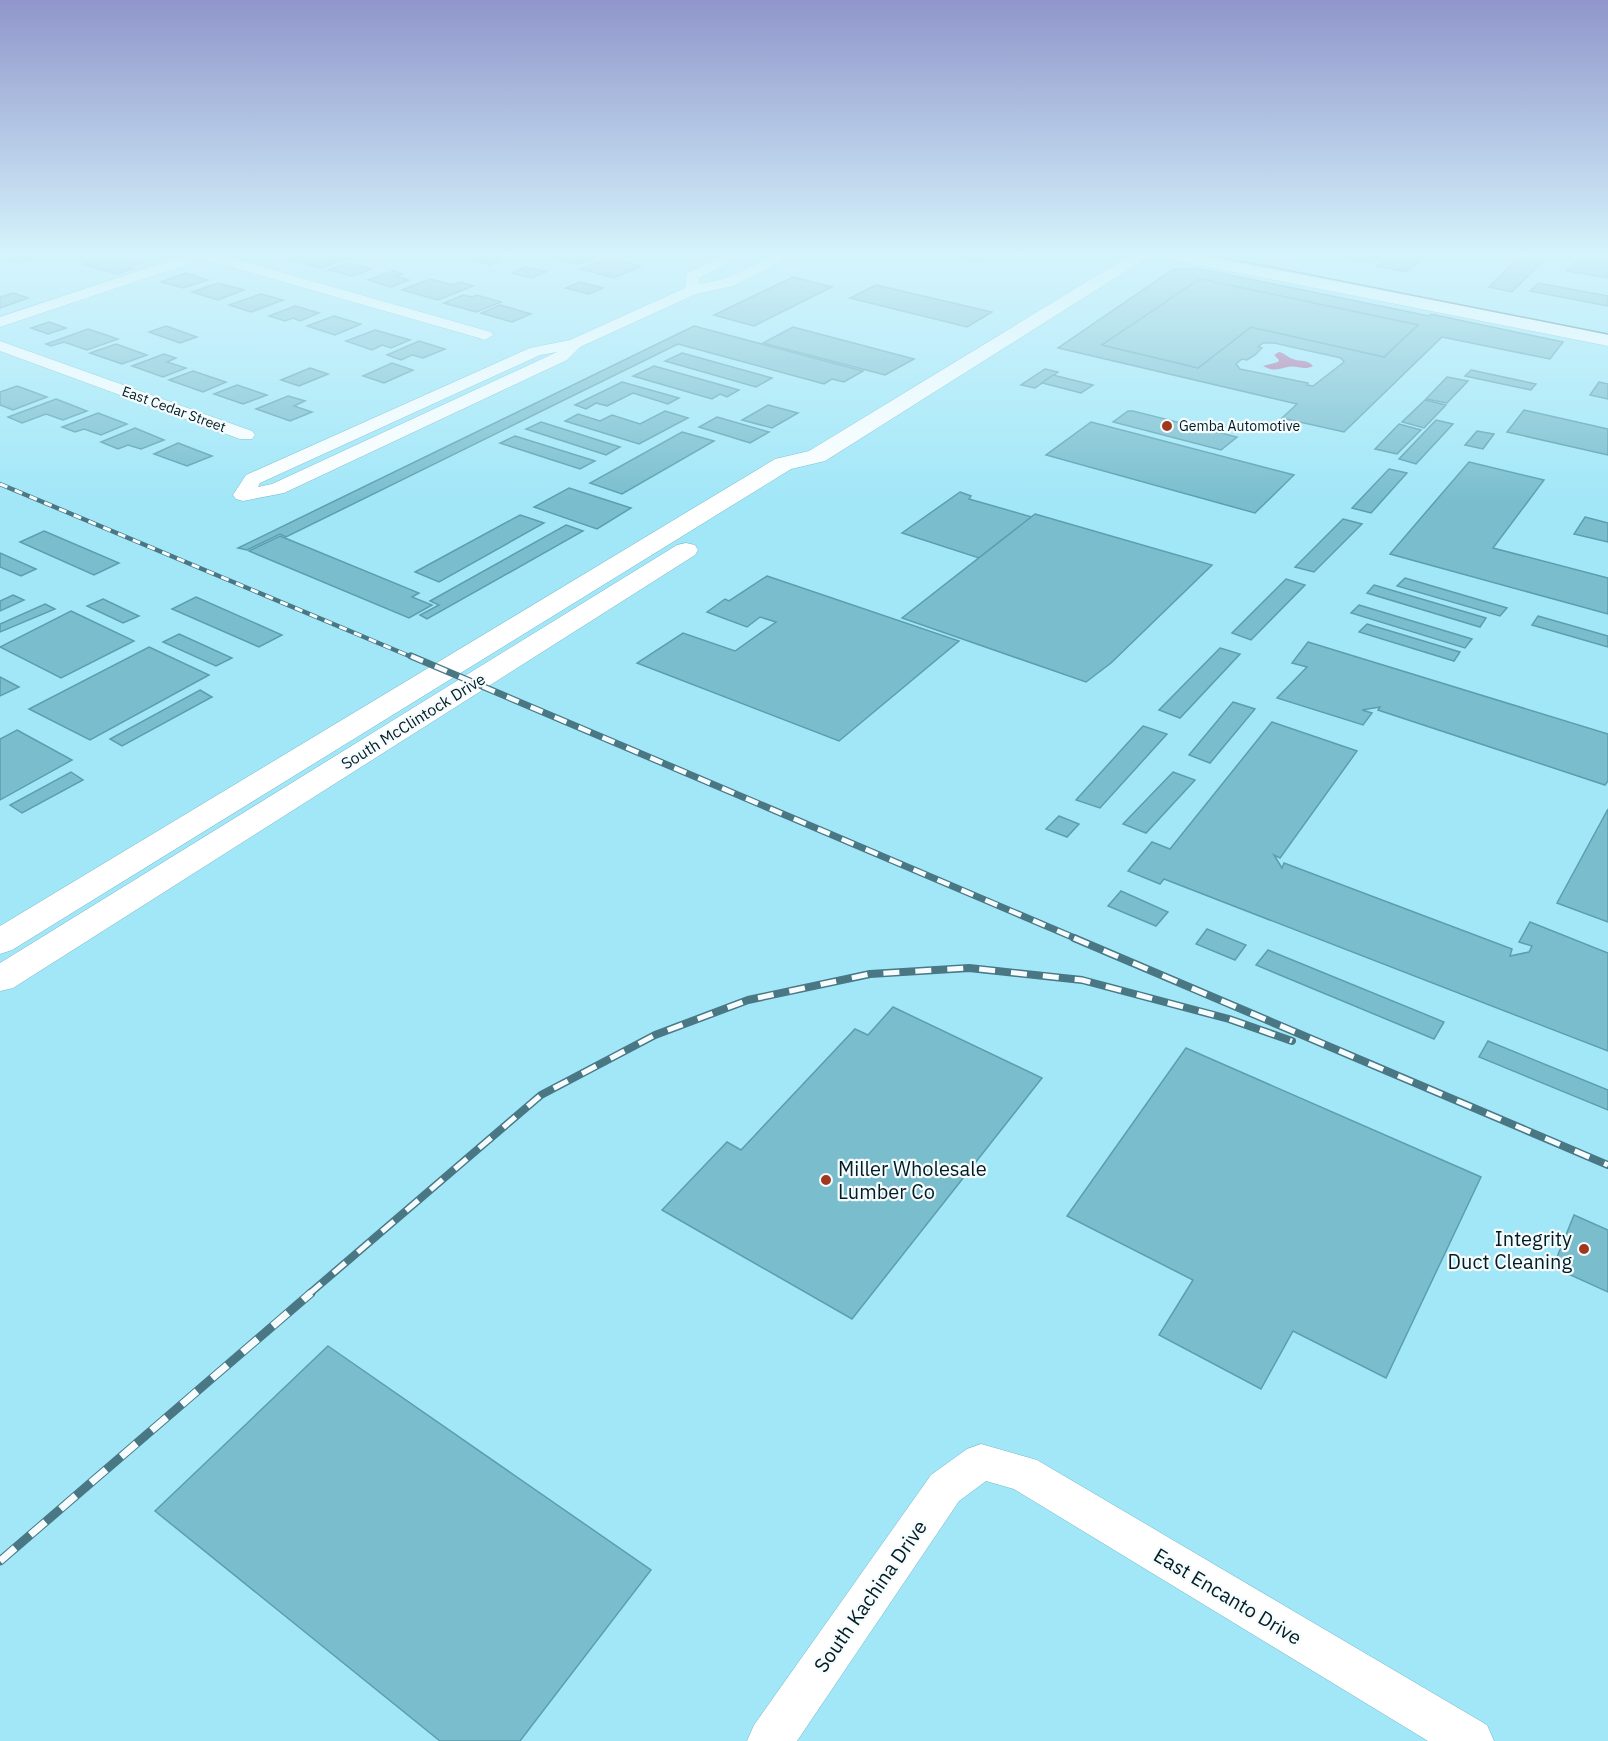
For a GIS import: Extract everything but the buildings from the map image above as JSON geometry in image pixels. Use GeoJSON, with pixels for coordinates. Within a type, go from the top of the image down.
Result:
{"type":"FeatureCollection","features":[{"type":"Feature","properties":{"kind":"main road","name":"South McClintock Drive"},"geometry":{"type":"LineString","coordinates":[[0,942],[783,464],[817,456],[1009,337]]}},
{"type":"Feature","properties":{"kind":"main road","name":"South McClintock Drive"},"geometry":{"type":"LineString","coordinates":[[0,979],[808,473],[817,456]]}},
{"type":"Feature","properties":{"kind":"street"},"geometry":{"type":"LineString","coordinates":[[574,344],[561,357],[277,489],[243,495],[254,479],[264,474],[536,351],[574,344],[589,337]]}},
{"type":"Feature","properties":{"kind":"street","name":"East Cedar Street"},"geometry":{"type":"LineString","coordinates":[[0,346],[246,435]]}},
{"type":"Feature","properties":{"kind":"street","name":"South Kachina Drive"},"geometry":{"type":"LineString","coordinates":[[770,1741],[945,1488],[981,1462]]}},
{"type":"Feature","properties":{"kind":"street","name":"East Encanto Drive"},"geometry":{"type":"LineString","coordinates":[[981,1462],[1023,1473],[1278,1625],[1367,1682],[1471,1741]]}},
{"type":"Feature","properties":{"kind":"shaded area"},"geometry":{"type":"Polygon","coordinates":[[[1279,352],[1313,366],[1276,370],[1263,366],[1278,362],[1279,360],[1274,355],[1279,352]]]}},
{"type":"Feature","properties":{"kind":"railway"},"geometry":{"type":"LineString","coordinates":[[0,484],[414,658]]}},
{"type":"Feature","properties":{"kind":"railway"},"geometry":{"type":"LineString","coordinates":[[411,656],[1077,939]]}},
{"type":"Feature","properties":{"kind":"railway"},"geometry":{"type":"LineString","coordinates":[[1074,938],[1608,1165]]}},
{"type":"Feature","properties":{"kind":"railway"},"geometry":{"type":"LineString","coordinates":[[309,1294],[541,1095],[655,1035],[748,1000],[870,974],[969,968],[1082,980],[1229,1019],[1292,1041]]}},
{"type":"Feature","properties":{"kind":"railway"},"geometry":{"type":"LineString","coordinates":[[0,1561],[311,1293]]}},
{"type":"Feature","properties":{"kind":"place","name":"Gemba Automotive"},"geometry":{"type":"Point","coordinates":[1167,426]}},
{"type":"Feature","properties":{"kind":"place","name":"Miller Wholesale Lumber Co"},"geometry":{"type":"Point","coordinates":[826,1180]}},
{"type":"Feature","properties":{"kind":"place","name":"Integrity Duct Cleaning"},"geometry":{"type":"Point","coordinates":[1584,1249]}}]}
